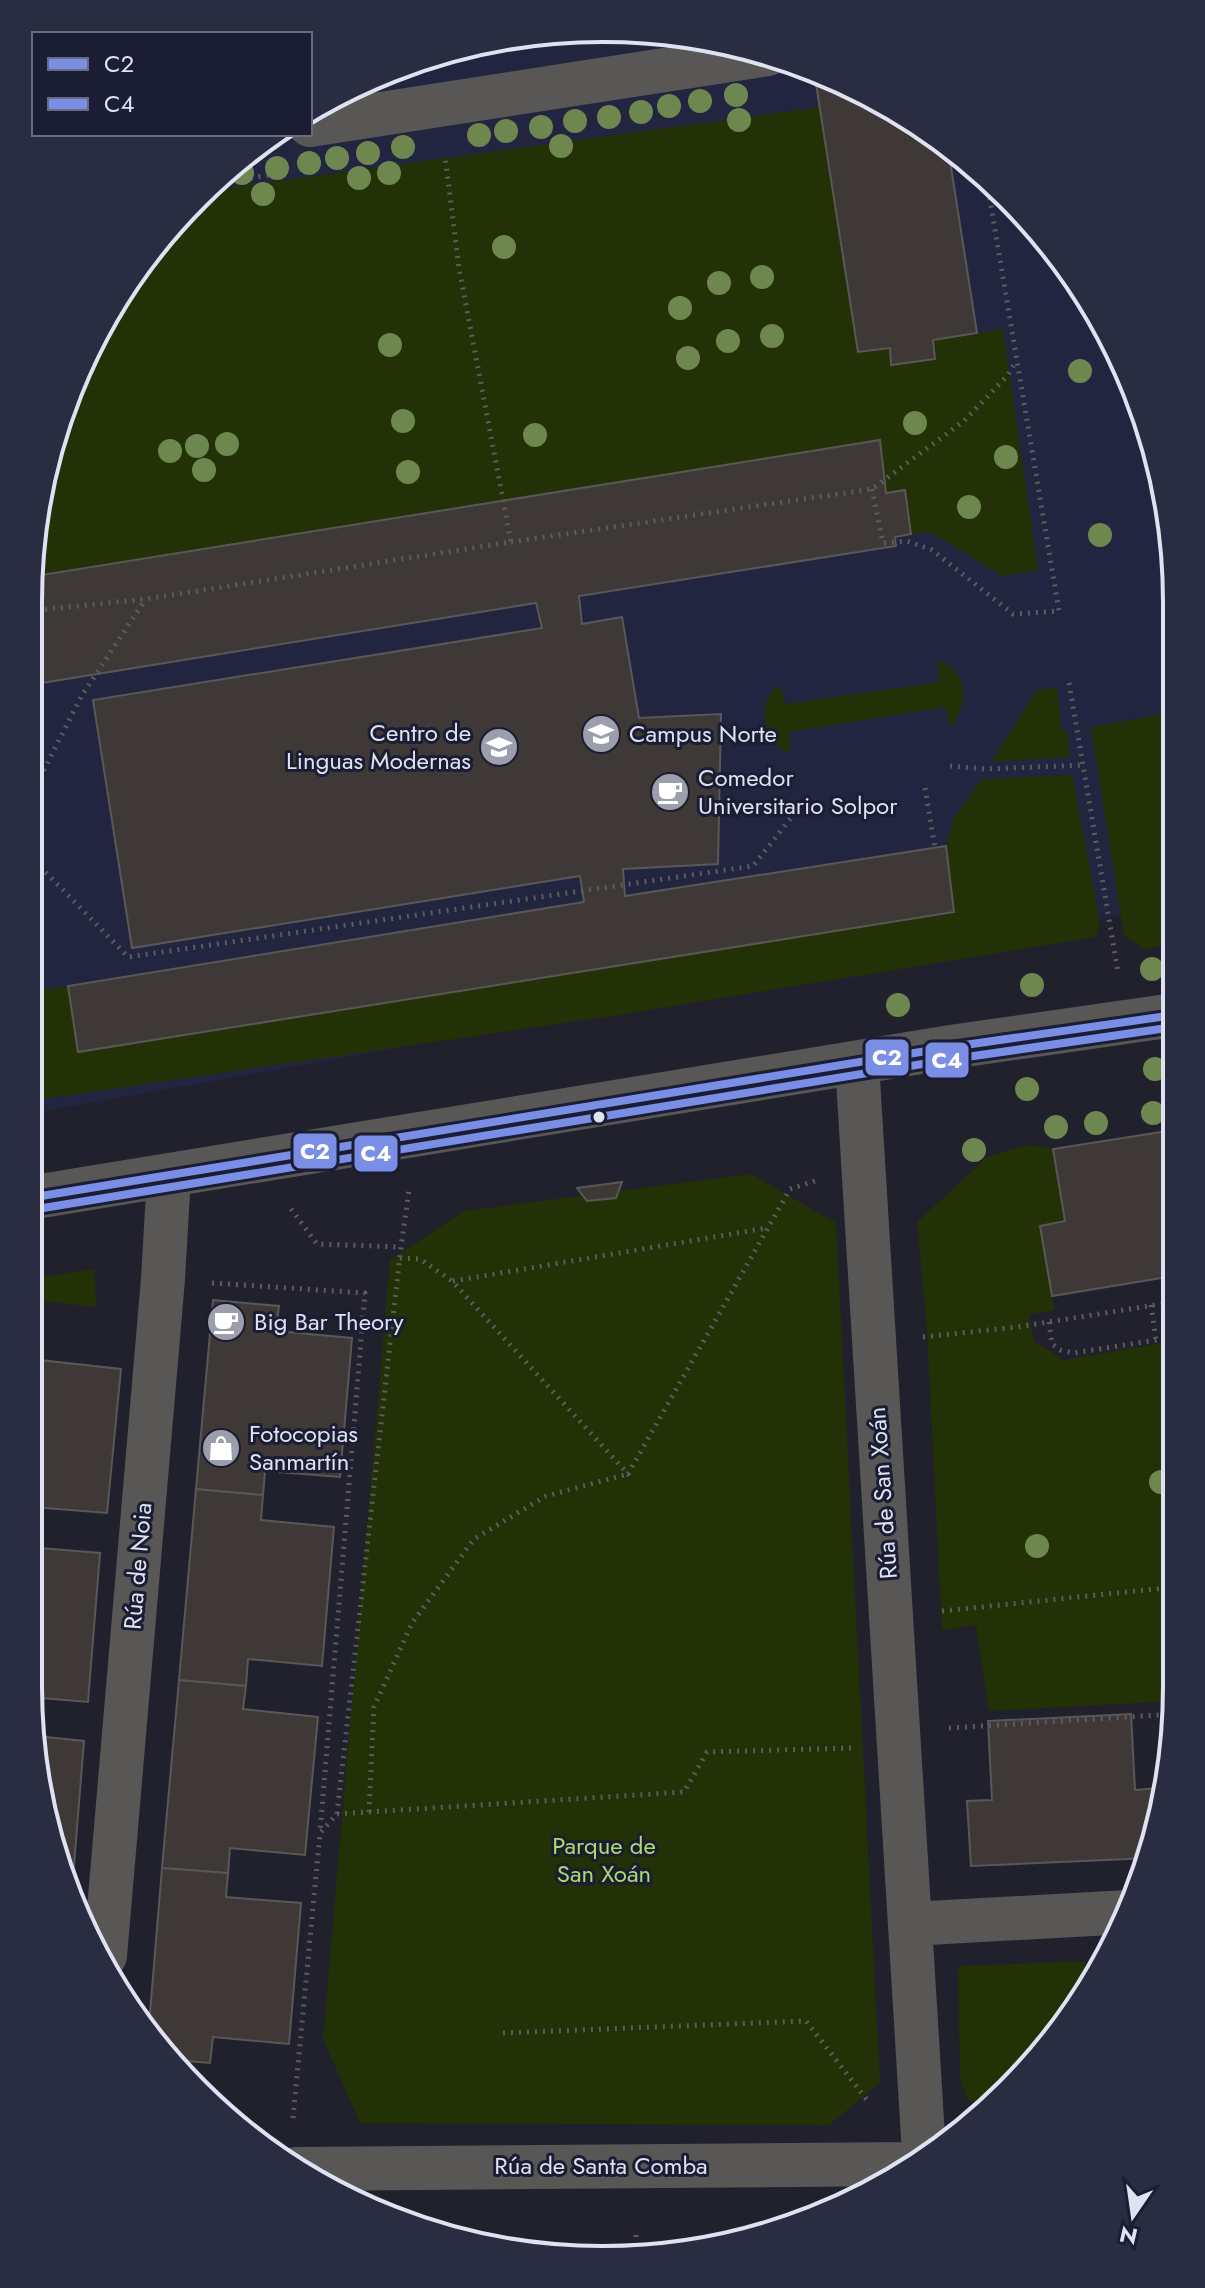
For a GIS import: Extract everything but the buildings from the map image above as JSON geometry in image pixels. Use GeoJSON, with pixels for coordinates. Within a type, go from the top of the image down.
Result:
{"type":"FeatureCollection","features":[{"type":"Feature","properties":{"kind":"street"},"geometry":{"type":"LineString","coordinates":[[312,125],[738,59]]}},
{"type":"Feature","properties":{"kind":"street"},"geometry":{"type":"LineString","coordinates":[[42,1196],[857,1063],[1163,1017]]}},
{"type":"Feature","properties":{"kind":"street","name":"Rúa de San Xoán"},"geometry":{"type":"LineString","coordinates":[[857,1063],[924,2145]]}},
{"type":"Feature","properties":{"kind":"street","name":"Rúa de Noia"},"geometry":{"type":"LineString","coordinates":[[106,1945],[163,1279],[169,1175]]}},
{"type":"Feature","properties":{"kind":"street"},"geometry":{"type":"LineString","coordinates":[[910,1924],[1114,1913]]}},
{"type":"Feature","properties":{"kind":"street","name":"Rúa de Santa Comba"},"geometry":{"type":"LineString","coordinates":[[318,2169],[894,2164]]}},
{"type":"Feature","properties":{"kind":"path"},"geometry":{"type":"LineString","coordinates":[[445,149],[459,268],[511,542]]}},
{"type":"Feature","properties":{"kind":"path"},"geometry":{"type":"LineString","coordinates":[[872,489],[883,543],[907,541],[932,550],[1013,614],[1059,611],[989,197]]}},
{"type":"Feature","properties":{"kind":"path"},"geometry":{"type":"LineString","coordinates":[[42,610],[146,599],[872,489],[964,421],[1008,375],[1016,361]]}},
{"type":"Feature","properties":{"kind":"path"},"geometry":{"type":"LineString","coordinates":[[42,774],[81,697],[146,599]]}},
{"type":"Feature","properties":{"kind":"path"},"geometry":{"type":"LineString","coordinates":[[1069,683],[1120,978]]}},
{"type":"Feature","properties":{"kind":"path"},"geometry":{"type":"LineString","coordinates":[[950,766],[985,769],[1084,765]]}},
{"type":"Feature","properties":{"kind":"path"},"geometry":{"type":"LineString","coordinates":[[925,788],[935,848]]}},
{"type":"Feature","properties":{"kind":"path"},"geometry":{"type":"LineString","coordinates":[[42,868],[128,957],[753,866],[798,809]]}},
{"type":"Feature","properties":{"kind":"path"},"geometry":{"type":"LineString","coordinates":[[369,1812],[374,1707],[412,1623],[474,1539],[546,1496],[628,1474],[790,1189]]}},
{"type":"Feature","properties":{"kind":"path"},"geometry":{"type":"LineString","coordinates":[[320,1833],[337,1814],[409,1190]]}},
{"type":"Feature","properties":{"kind":"path"},"geometry":{"type":"LineString","coordinates":[[291,1209],[317,1244],[401,1247]]}},
{"type":"Feature","properties":{"kind":"path"},"geometry":{"type":"LineString","coordinates":[[452,1281],[767,1228]]}},
{"type":"Feature","properties":{"kind":"path"},"geometry":{"type":"LineString","coordinates":[[400,1258],[420,1259],[452,1281],[628,1474]]}},
{"type":"Feature","properties":{"kind":"path"},"geometry":{"type":"LineString","coordinates":[[163,1279],[365,1293],[320,1833],[292,2123]]}},
{"type":"Feature","properties":{"kind":"path"},"geometry":{"type":"LineString","coordinates":[[910,1338],[1049,1322],[1163,1303]]}},
{"type":"Feature","properties":{"kind":"path"},"geometry":{"type":"LineString","coordinates":[[1151,1305],[1156,1340]]}},
{"type":"Feature","properties":{"kind":"path"},"geometry":{"type":"LineString","coordinates":[[1049,1322],[1052,1344],[1060,1350],[1074,1353],[1163,1339]]}},
{"type":"Feature","properties":{"kind":"path"},"geometry":{"type":"LineString","coordinates":[[942,1611],[1163,1588]]}},
{"type":"Feature","properties":{"kind":"path"},"geometry":{"type":"LineString","coordinates":[[948,1728],[1162,1715]]}},
{"type":"Feature","properties":{"kind":"path"},"geometry":{"type":"LineString","coordinates":[[337,1814],[684,1792],[707,1752],[814,1749]]}},
{"type":"Feature","properties":{"kind":"path"},"geometry":{"type":"LineString","coordinates":[[503,2033],[806,2021],[873,2107]]}},
{"type":"Feature","properties":{"kind":"path"},"geometry":{"type":"LineString","coordinates":[[636,2235],[636,2245]]}},
{"type":"Feature","properties":{"kind":"shaded area","name":"Campus Norte"},"geometry":{"type":"Polygon","coordinates":[[[566,43],[639,43],[748,61],[817,85],[914,136],[972,181],[1024,233],[1069,291],[1120,388],[1144,457],[1162,566],[1163,904],[1050,931],[42,1112],[43,566],[61,457],[100,355],[136,291],[158,261],[206,206],[233,181],[291,136],[312,136],[312,124],[388,85],[457,61],[566,43]]]}},
{"type":"Feature","properties":{"kind":"green space"},"geometry":{"type":"Polygon","coordinates":[[[820,107],[858,352],[890,348],[891,365],[933,340],[1003,329],[1038,570],[1002,576],[931,532],[911,534],[905,491],[886,493],[879,440],[43,575],[47,529],[61,457],[100,355],[136,291],[158,261],[225,188],[820,107]]]}},
{"type":"Feature","properties":{"kind":"green space"},"geometry":{"type":"Polygon","coordinates":[[[937,659],[955,672],[963,689],[961,708],[950,728],[945,707],[789,732],[790,753],[782,750],[770,737],[765,710],[771,693],[780,685],[785,704],[940,682],[937,659]]]}},
{"type":"Feature","properties":{"kind":"green space"},"geometry":{"type":"Polygon","coordinates":[[[1057,688],[1062,732],[1068,731],[1070,757],[991,762],[1037,690],[1057,688]]]}},
{"type":"Feature","properties":{"kind":"green space"},"geometry":{"type":"Polygon","coordinates":[[[1163,714],[1163,946],[1144,949],[1124,936],[1091,727],[1163,714]]]}},
{"type":"Feature","properties":{"kind":"green space"},"geometry":{"type":"Polygon","coordinates":[[[1072,775],[1100,922],[1096,937],[619,1015],[42,1099],[42,990],[68,986],[78,1052],[954,911],[946,846],[954,818],[982,779],[1072,775]]]}},
{"type":"Feature","properties":{"kind":"green space"},"geometry":{"type":"Polygon","coordinates":[[[1026,1145],[1053,1149],[1065,1221],[1040,1226],[1054,1310],[1029,1315],[1034,1341],[1064,1360],[1163,1343],[1163,1702],[989,1711],[976,1625],[942,1630],[927,1331],[917,1222],[987,1157],[1026,1145]]]}},
{"type":"Feature","properties":{"kind":"green space","name":"Parque de San Xoán"},"geometry":{"type":"Polygon","coordinates":[[[751,1174],[836,1223],[880,2083],[829,2125],[360,2123],[323,2039],[390,1260],[464,1211],[751,1174]]]}},
{"type":"Feature","properties":{"kind":"green space"},"geometry":{"type":"Polygon","coordinates":[[[94,1269],[96,1307],[42,1301],[42,1277],[94,1269]]]}},
{"type":"Feature","properties":{"kind":"green space"},"geometry":{"type":"Polygon","coordinates":[[[1085,1961],[1085,1970],[1047,2027],[977,2103],[967,2099],[960,2079],[958,1966],[1085,1961]]]}},
{"type":"Feature","properties":{"kind":"transit line","name":"C2"},"geometry":{"type":"LineString","coordinates":[[42,1196],[951,1047],[1163,1017]]}},
{"type":"Feature","properties":{"kind":"transit line","name":"C4"},"geometry":{"type":"LineString","coordinates":[[42,1208],[953,1059],[1163,1029]]}},
{"type":"Feature","properties":{"kind":"place","name":"Campus Norte"},"geometry":{"type":"Point","coordinates":[601,734]}},
{"type":"Feature","properties":{"kind":"place","name":"Centro de Linguas Modernas"},"geometry":{"type":"Point","coordinates":[499,747]}},
{"type":"Feature","properties":{"kind":"place","name":"Comedor Universitario Solpor"},"geometry":{"type":"Point","coordinates":[670,792]}},
{"type":"Feature","properties":{"kind":"place","name":"Big Bar Theory"},"geometry":{"type":"Point","coordinates":[226,1322]}},
{"type":"Feature","properties":{"kind":"place","name":"Fotocopias Sanmartín"},"geometry":{"type":"Point","coordinates":[221,1448]}}]}
